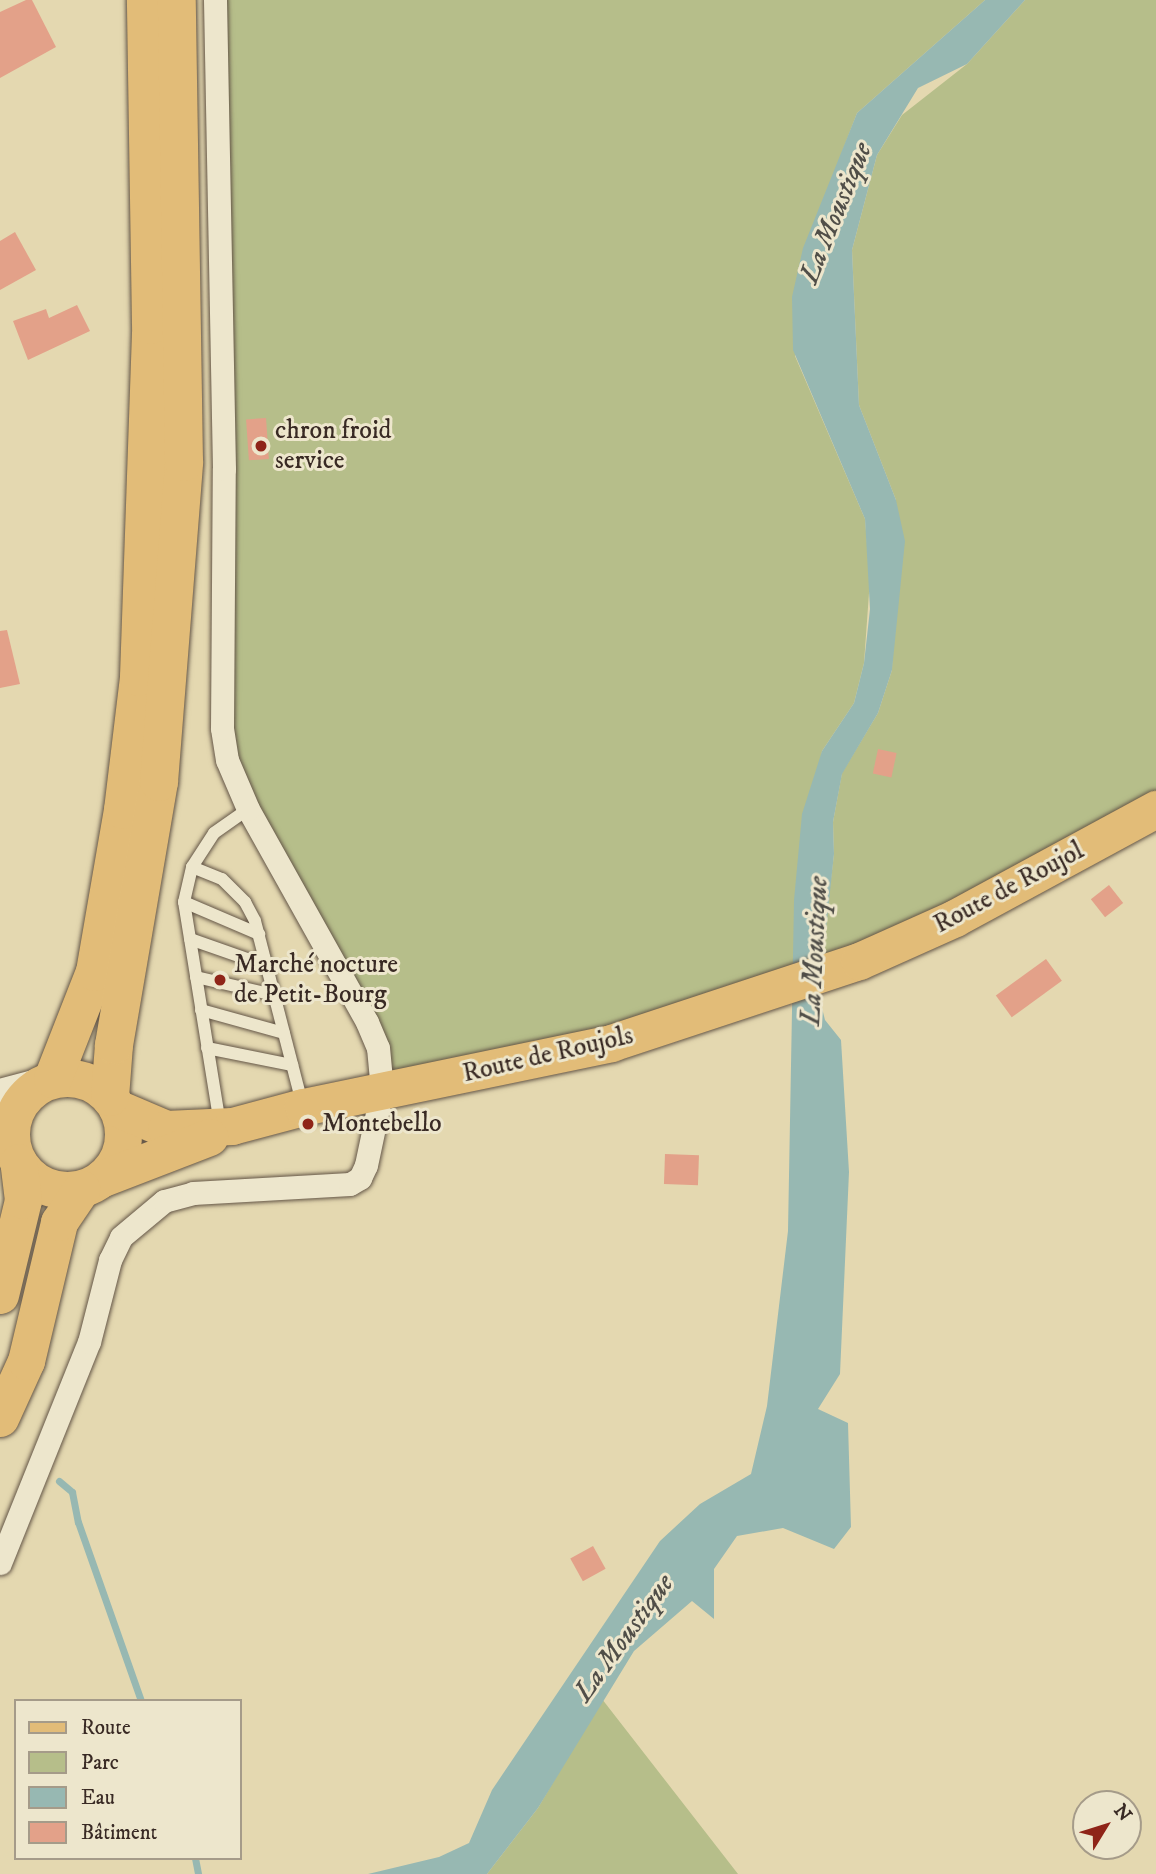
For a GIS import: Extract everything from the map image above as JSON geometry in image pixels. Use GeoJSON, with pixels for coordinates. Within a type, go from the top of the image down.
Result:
{"type":"FeatureCollection","features":[{"type":"Feature","properties":{"kind":"highway"},"geometry":{"type":"LineString","coordinates":[[46,1082],[95,972],[123,810],[139,677],[151,325],[146,0]]}},
{"type":"Feature","properties":{"kind":"highway"},"geometry":{"type":"LineString","coordinates":[[113,1103],[114,1045],[159,782],[184,462],[177,0]]}},
{"type":"Feature","properties":{"kind":"main road","name":"Route de Roujol"},"geometry":{"type":"LineString","coordinates":[[859,961],[955,918],[1156,809]]}},
{"type":"Feature","properties":{"kind":"main road","name":"Route de Roujols"},"geometry":{"type":"LineString","coordinates":[[92,1183],[226,1127],[303,1107],[611,1043],[766,995],[859,961]]}},
{"type":"Feature","properties":{"kind":"main road"},"geometry":{"type":"LineString","coordinates":[[0,1295],[23,1200],[10,1148],[15,1111],[46,1082]]}},
{"type":"Feature","properties":{"kind":"main road"},"geometry":{"type":"LineString","coordinates":[[0,1095],[46,1082],[90,1082],[113,1103],[122,1146],[59,1222],[26,1361],[0,1418]]}},
{"type":"Feature","properties":{"kind":"main road","name":"Route de Roujols"},"geometry":{"type":"LineString","coordinates":[[113,1103],[166,1129],[226,1127]]}},
{"type":"Feature","properties":{"kind":"main road"},"geometry":{"type":"LineString","coordinates":[[10,1148],[26,1173],[52,1188],[92,1183]]}},
{"type":"Feature","properties":{"kind":"street"},"geometry":{"type":"LineString","coordinates":[[0,1563],[89,1342],[110,1260],[121,1237],[164,1201],[193,1193],[350,1184],[360,1178],[366,1165],[383,1090],[378,1048],[367,1022],[248,809],[227,760],[222,728],[224,469],[215,0]]}},
{"type":"Feature","properties":{"kind":"lane"},"geometry":{"type":"LineString","coordinates":[[226,1127],[207,1048],[184,902],[192,867],[214,834],[248,809]]}},
{"type":"Feature","properties":{"kind":"lane"},"geometry":{"type":"LineString","coordinates":[[192,867],[222,879],[245,902],[259,934],[303,1107]]}},
{"type":"Feature","properties":{"kind":"lane"},"geometry":{"type":"LineString","coordinates":[[184,902],[259,934]]}},
{"type":"Feature","properties":{"kind":"lane"},"geometry":{"type":"LineString","coordinates":[[190,939],[267,967]]}},
{"type":"Feature","properties":{"kind":"lane"},"geometry":{"type":"LineString","coordinates":[[196,977],[274,995]]}},
{"type":"Feature","properties":{"kind":"lane"},"geometry":{"type":"LineString","coordinates":[[201,1010],[284,1033]]}},
{"type":"Feature","properties":{"kind":"lane"},"geometry":{"type":"LineString","coordinates":[[207,1048],[292,1065]]}},
{"type":"Feature","properties":{"kind":"green space"},"geometry":{"type":"Polygon","coordinates":[[[215,0],[985,0],[857,113],[842,152],[795,356],[865,519],[870,579],[864,663],[854,703],[822,751],[792,976],[382,1090],[378,1048],[227,760],[215,0]]]}},
{"type":"Feature","properties":{"kind":"green space"},"geometry":{"type":"Polygon","coordinates":[[[1025,0],[1156,0],[1156,809],[821,962],[834,854],[833,822],[842,773],[878,713],[892,670],[896,500],[859,405],[852,250],[877,155],[902,115],[967,64],[1025,0]]]}},
{"type":"Feature","properties":{"kind":"green space"},"geometry":{"type":"Polygon","coordinates":[[[602,1699],[738,1874],[487,1874],[538,1808],[602,1699]]]}},
{"type":"Feature","properties":{"kind":"water","name":"La Moustique"},"geometry":{"type":"Polygon","coordinates":[[[985,0],[1025,0],[967,64],[918,88],[877,155],[852,250],[859,405],[896,500],[905,541],[892,670],[878,713],[842,774],[833,822],[834,854],[819,996],[825,1020],[841,1040],[849,1172],[840,1374],[818,1409],[848,1423],[851,1527],[834,1549],[783,1528],[737,1536],[714,1569],[714,1619],[692,1601],[634,1651],[538,1808],[487,1874],[368,1874],[439,1857],[469,1843],[492,1790],[660,1541],[700,1504],[751,1474],[767,1406],[788,1231],[794,900],[802,814],[822,751],[854,703],[864,663],[870,609],[865,519],[793,350],[792,297],[803,248],[857,113],[985,0]]]}},
{"type":"Feature","properties":{"kind":"building"},"geometry":{"type":"Polygon","coordinates":[[[26,0],[32,0],[56,47],[0,78],[0,12],[26,0]]]}},
{"type":"Feature","properties":{"kind":"building"},"geometry":{"type":"Polygon","coordinates":[[[15,232],[36,270],[0,290],[0,241],[15,232]]]}},
{"type":"Feature","properties":{"kind":"building"},"geometry":{"type":"Polygon","coordinates":[[[77,305],[90,331],[28,360],[13,321],[46,309],[49,318],[77,305]]]}},
{"type":"Feature","properties":{"kind":"building"},"geometry":{"type":"Polygon","coordinates":[[[266,418],[269,459],[249,460],[246,419],[266,418]]]}},
{"type":"Feature","properties":{"kind":"building"},"geometry":{"type":"Polygon","coordinates":[[[7,630],[20,684],[0,688],[0,631],[7,630]]]}},
{"type":"Feature","properties":{"kind":"building"},"geometry":{"type":"Polygon","coordinates":[[[878,749],[897,753],[891,777],[873,773],[878,749]]]}},
{"type":"Feature","properties":{"kind":"building"},"geometry":{"type":"Polygon","coordinates":[[[1109,885],[1123,903],[1105,917],[1091,899],[1109,885]]]}},
{"type":"Feature","properties":{"kind":"building"},"geometry":{"type":"Polygon","coordinates":[[[1046,959],[1062,981],[1012,1017],[996,995],[1046,959]]]}},
{"type":"Feature","properties":{"kind":"building"},"geometry":{"type":"Polygon","coordinates":[[[665,1154],[699,1155],[698,1185],[664,1184],[665,1154]]]}},
{"type":"Feature","properties":{"kind":"building"},"geometry":{"type":"Polygon","coordinates":[[[593,1546],[606,1569],[583,1581],[570,1559],[593,1546]]]}},
{"type":"Feature","properties":{"kind":"waterway"},"geometry":{"type":"LineString","coordinates":[[59,1481],[72,1492],[78,1522],[140,1699]]}},
{"type":"Feature","properties":{"kind":"waterway"},"geometry":{"type":"LineString","coordinates":[[195,1860],[198,1874]]}},
{"type":"Feature","properties":{"kind":"place","name":"chron froid service"},"geometry":{"type":"Point","coordinates":[261,446]}},
{"type":"Feature","properties":{"kind":"place","name":"Marché nocture de Petit-Bourg"},"geometry":{"type":"Point","coordinates":[220,980]}},
{"type":"Feature","properties":{"kind":"place","name":"Montebello"},"geometry":{"type":"Point","coordinates":[308,1124]}}]}
